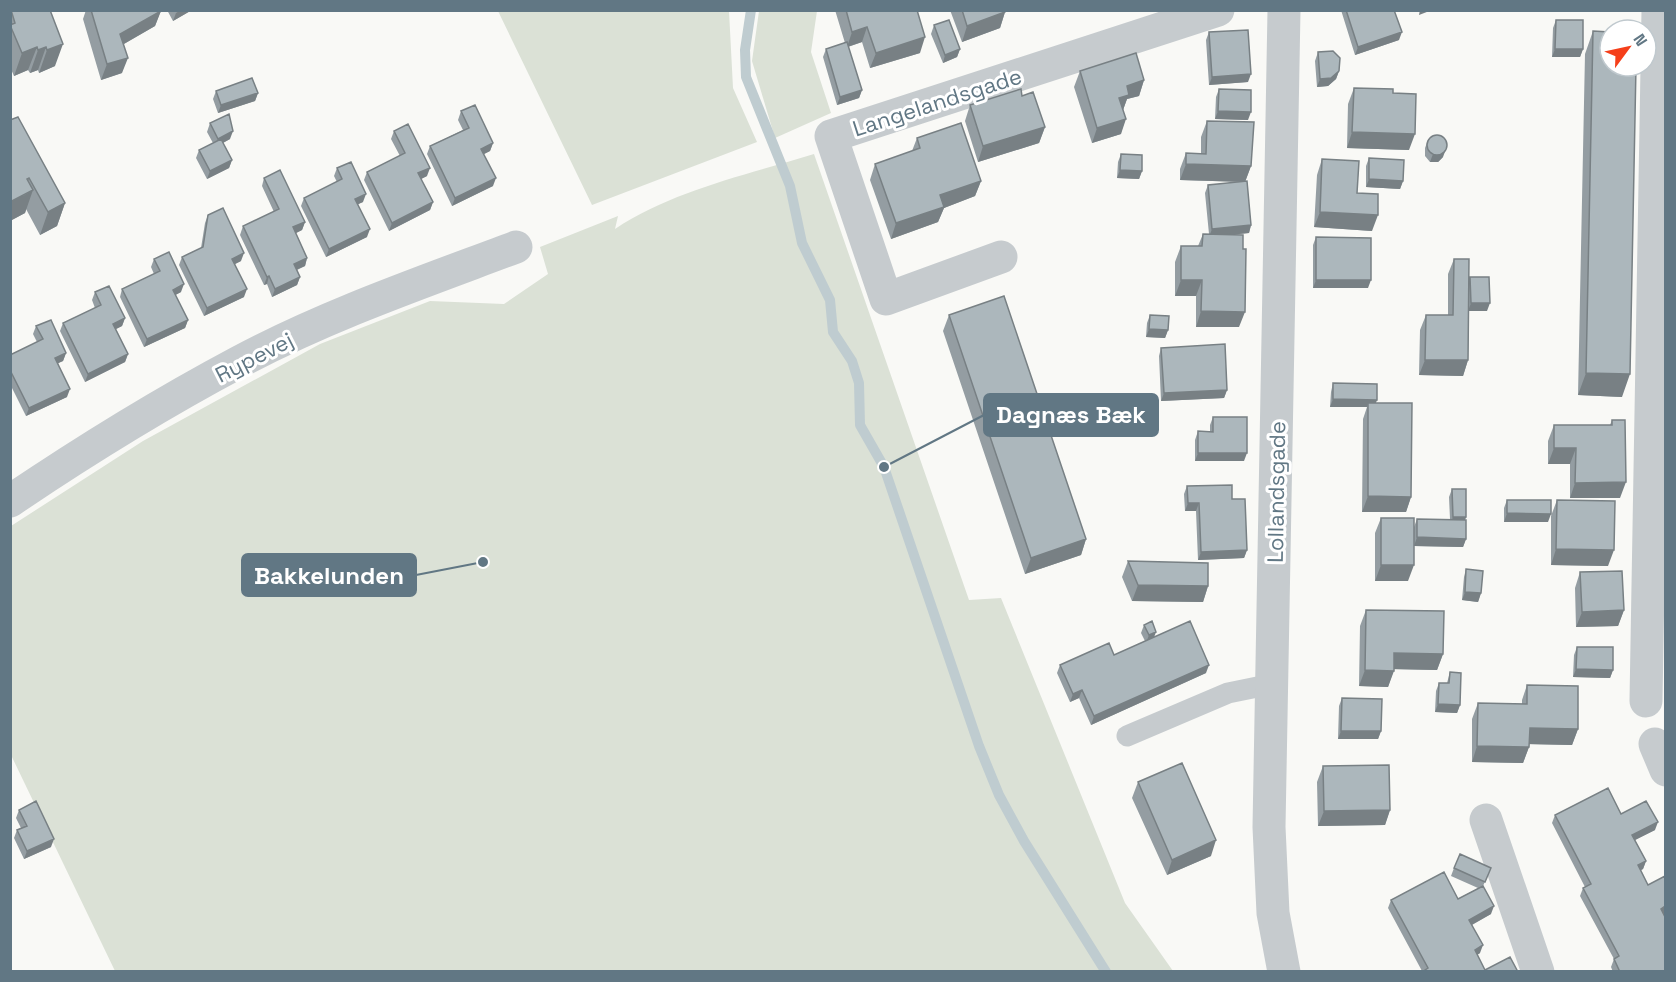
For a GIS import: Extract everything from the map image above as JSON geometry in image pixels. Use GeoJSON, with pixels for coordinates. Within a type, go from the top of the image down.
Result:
{"type":"FeatureCollection","features":[{"type":"Feature","properties":{"kind":"street","name":"Langelandsgade"},"geometry":{"type":"LineString","coordinates":[[1000,257],[886,299],[831,136],[1218,10]]}},
{"type":"Feature","properties":{"kind":"street","name":"Lollandsgade"},"geometry":{"type":"LineString","coordinates":[[1284,10],[1269,827],[1273,913],[1284,972]]}},
{"type":"Feature","properties":{"kind":"street"},"geometry":{"type":"LineString","coordinates":[[1646,701],[1658,10]]}},
{"type":"Feature","properties":{"kind":"street","name":"Rypevej"},"geometry":{"type":"LineString","coordinates":[[10,501],[88,449],[240,361],[375,300],[516,247]]}},
{"type":"Feature","properties":{"kind":"street"},"geometry":{"type":"LineString","coordinates":[[1486,820],[1538,972]]}},
{"type":"Feature","properties":{"kind":"lane"},"geometry":{"type":"LineString","coordinates":[[1127,736],[1228,693],[1272,684]]}},
{"type":"Feature","properties":{"kind":"shaded area"},"geometry":{"type":"Polygon","coordinates":[[[498,11],[729,11],[733,88],[757,142],[592,205],[498,11]]]}},
{"type":"Feature","properties":{"kind":"shaded area"},"geometry":{"type":"Polygon","coordinates":[[[759,11],[817,11],[811,52],[831,113],[775,138],[752,61],[759,11]]]}},
{"type":"Feature","properties":{"kind":"shaded area"},"geometry":{"type":"Polygon","coordinates":[[[814,154],[969,600],[1001,598],[1125,903],[1173,971],[115,971],[11,755],[11,526],[143,441],[320,344],[430,301],[504,304],[548,274],[540,247],[618,216],[615,229],[638,215],[686,194],[814,154]]]}},
{"type":"Feature","properties":{"kind":"building"},"geometry":{"type":"Polygon","coordinates":[[[11,10],[50,10],[63,44],[47,50],[46,47],[38,50],[37,47],[22,53],[10,25],[15,23],[11,10]]]}},
{"type":"Feature","properties":{"kind":"building"},"geometry":{"type":"Polygon","coordinates":[[[91,10],[161,11],[120,34],[128,58],[107,64],[91,10]]]}},
{"type":"Feature","properties":{"kind":"building"},"geometry":{"type":"Polygon","coordinates":[[[846,10],[917,10],[925,37],[876,53],[867,27],[852,32],[846,10]]]}},
{"type":"Feature","properties":{"kind":"building"},"geometry":{"type":"Polygon","coordinates":[[[962,10],[1005,10],[1005,12],[967,26],[962,10]]]}},
{"type":"Feature","properties":{"kind":"building"},"geometry":{"type":"Polygon","coordinates":[[[1346,10],[1394,10],[1402,32],[1358,47],[1346,10]]]}},
{"type":"Feature","properties":{"kind":"building"},"geometry":{"type":"Polygon","coordinates":[[[949,20],[960,49],[945,55],[934,25],[949,20]]]}},
{"type":"Feature","properties":{"kind":"building"},"geometry":{"type":"Polygon","coordinates":[[[1556,20],[1583,20],[1583,49],[1555,49],[1556,20]]]}},
{"type":"Feature","properties":{"kind":"building"},"geometry":{"type":"Polygon","coordinates":[[[1248,30],[1251,74],[1212,77],[1209,32],[1248,30]]]}},
{"type":"Feature","properties":{"kind":"building"},"geometry":{"type":"Polygon","coordinates":[[[1593,31],[1598,31],[1598,78],[1636,78],[1630,374],[1586,373],[1593,31]]]}},
{"type":"Feature","properties":{"kind":"building"},"geometry":{"type":"Polygon","coordinates":[[[847,42],[862,90],[840,97],[826,49],[847,42]]]}},
{"type":"Feature","properties":{"kind":"building"},"geometry":{"type":"Polygon","coordinates":[[[1333,51],[1340,58],[1339,71],[1331,78],[1320,79],[1318,52],[1333,51]]]}},
{"type":"Feature","properties":{"kind":"building"},"geometry":{"type":"Polygon","coordinates":[[[1136,53],[1144,80],[1127,86],[1129,95],[1119,98],[1126,119],[1097,128],[1080,71],[1136,53]]]}},
{"type":"Feature","properties":{"kind":"building"},"geometry":{"type":"Polygon","coordinates":[[[252,78],[258,93],[221,105],[216,91],[252,78]]]}},
{"type":"Feature","properties":{"kind":"building"},"geometry":{"type":"Polygon","coordinates":[[[1354,88],[1393,89],[1393,93],[1416,94],[1415,134],[1352,132],[1354,88]]]}},
{"type":"Feature","properties":{"kind":"building"},"geometry":{"type":"Polygon","coordinates":[[[1021,89],[1022,96],[1033,92],[1045,127],[983,146],[970,105],[1021,89]]]}},
{"type":"Feature","properties":{"kind":"building"},"geometry":{"type":"Polygon","coordinates":[[[1219,89],[1251,90],[1251,112],[1218,111],[1219,89]]]}},
{"type":"Feature","properties":{"kind":"building"},"geometry":{"type":"Polygon","coordinates":[[[475,105],[493,143],[481,149],[496,178],[455,198],[430,146],[469,128],[461,111],[475,105]]]}},
{"type":"Feature","properties":{"kind":"building"},"geometry":{"type":"Polygon","coordinates":[[[229,114],[233,131],[218,139],[210,123],[229,114]]]}},
{"type":"Feature","properties":{"kind":"building"},"geometry":{"type":"Polygon","coordinates":[[[18,117],[65,203],[48,212],[29,178],[27,179],[33,190],[10,202],[10,120],[18,117]]]}},
{"type":"Feature","properties":{"kind":"building"},"geometry":{"type":"Polygon","coordinates":[[[1207,121],[1254,122],[1251,166],[1186,164],[1186,153],[1206,154],[1207,121]]]}},
{"type":"Feature","properties":{"kind":"building"},"geometry":{"type":"Polygon","coordinates":[[[961,123],[981,181],[940,195],[944,207],[896,223],[875,164],[920,148],[917,138],[961,123]]]}},
{"type":"Feature","properties":{"kind":"building"},"geometry":{"type":"Polygon","coordinates":[[[408,124],[430,168],[418,173],[433,202],[392,223],[367,172],[405,153],[394,131],[408,124]]]}},
{"type":"Feature","properties":{"kind":"building"},"geometry":{"type":"Polygon","coordinates":[[[1437,135],[1444,138],[1447,145],[1444,152],[1437,155],[1430,152],[1427,145],[1430,138],[1437,135]]]}},
{"type":"Feature","properties":{"kind":"building"},"geometry":{"type":"Polygon","coordinates":[[[221,139],[232,160],[210,171],[199,150],[221,139]]]}},
{"type":"Feature","properties":{"kind":"building"},"geometry":{"type":"Polygon","coordinates":[[[1121,154],[1142,155],[1142,171],[1120,170],[1121,154]]]}},
{"type":"Feature","properties":{"kind":"building"},"geometry":{"type":"Polygon","coordinates":[[[1369,158],[1404,160],[1403,181],[1369,179],[1369,158]]]}},
{"type":"Feature","properties":{"kind":"building"},"geometry":{"type":"Polygon","coordinates":[[[1322,159],[1359,161],[1357,193],[1378,194],[1378,215],[1320,212],[1322,159]]]}},
{"type":"Feature","properties":{"kind":"building"},"geometry":{"type":"Polygon","coordinates":[[[351,162],[366,194],[355,199],[370,229],[329,249],[304,198],[342,179],[337,168],[351,162]]]}},
{"type":"Feature","properties":{"kind":"building"},"geometry":{"type":"Polygon","coordinates":[[[280,170],[305,222],[293,227],[307,258],[294,264],[300,277],[275,289],[243,226],[279,209],[264,178],[280,170]]]}},
{"type":"Feature","properties":{"kind":"building"},"geometry":{"type":"Polygon","coordinates":[[[1247,181],[1251,225],[1212,229],[1208,185],[1247,181]]]}},
{"type":"Feature","properties":{"kind":"building"},"geometry":{"type":"Polygon","coordinates":[[[223,208],[244,253],[232,259],[247,289],[207,308],[182,257],[203,247],[208,215],[223,208]]]}},
{"type":"Feature","properties":{"kind":"building"},"geometry":{"type":"Polygon","coordinates":[[[1203,234],[1243,235],[1243,249],[1246,249],[1245,312],[1201,311],[1202,280],[1181,280],[1181,246],[1202,246],[1203,234]]]}},
{"type":"Feature","properties":{"kind":"building"},"geometry":{"type":"Polygon","coordinates":[[[1316,237],[1371,238],[1371,280],[1316,280],[1316,237]]]}},
{"type":"Feature","properties":{"kind":"building"},"geometry":{"type":"Polygon","coordinates":[[[169,252],[184,284],[173,290],[188,320],[147,339],[122,289],[160,271],[154,259],[169,252]]]}},
{"type":"Feature","properties":{"kind":"building"},"geometry":{"type":"Polygon","coordinates":[[[1454,259],[1469,259],[1468,360],[1425,360],[1426,315],[1453,315],[1454,259]]]}},
{"type":"Feature","properties":{"kind":"building"},"geometry":{"type":"Polygon","coordinates":[[[1470,277],[1489,277],[1490,303],[1471,303],[1470,277]]]}},
{"type":"Feature","properties":{"kind":"building"},"geometry":{"type":"Polygon","coordinates":[[[109,286],[125,318],[113,324],[128,354],[88,374],[63,323],[101,305],[95,292],[109,286]]]}},
{"type":"Feature","properties":{"kind":"building"},"geometry":{"type":"Polygon","coordinates":[[[1004,296],[1086,539],[1031,558],[949,315],[1004,296]]]}},
{"type":"Feature","properties":{"kind":"building"},"geometry":{"type":"Polygon","coordinates":[[[1150,315],[1169,316],[1168,330],[1149,329],[1150,315]]]}},
{"type":"Feature","properties":{"kind":"building"},"geometry":{"type":"Polygon","coordinates":[[[51,320],[66,353],[55,358],[70,389],[29,408],[10,370],[10,355],[43,339],[36,326],[51,320]]]}},
{"type":"Feature","properties":{"kind":"building"},"geometry":{"type":"Polygon","coordinates":[[[1225,344],[1227,390],[1164,393],[1161,348],[1225,344]]]}},
{"type":"Feature","properties":{"kind":"building"},"geometry":{"type":"Polygon","coordinates":[[[1333,383],[1377,384],[1377,400],[1333,399],[1333,383]]]}},
{"type":"Feature","properties":{"kind":"building"},"geometry":{"type":"Polygon","coordinates":[[[1368,403],[1412,403],[1411,497],[1368,496],[1368,403]]]}},
{"type":"Feature","properties":{"kind":"building"},"geometry":{"type":"Polygon","coordinates":[[[1213,417],[1247,417],[1247,453],[1198,453],[1198,431],[1213,432],[1213,417]]]}},
{"type":"Feature","properties":{"kind":"building"},"geometry":{"type":"Polygon","coordinates":[[[1612,420],[1625,420],[1626,482],[1575,483],[1576,448],[1554,448],[1554,425],[1612,425],[1612,420]]]}},
{"type":"Feature","properties":{"kind":"building"},"geometry":{"type":"Polygon","coordinates":[[[1232,485],[1232,499],[1245,499],[1247,550],[1201,552],[1199,503],[1188,503],[1187,486],[1232,485]]]}},
{"type":"Feature","properties":{"kind":"building"},"geometry":{"type":"Polygon","coordinates":[[[1452,489],[1466,489],[1466,517],[1453,517],[1452,489]]]}},
{"type":"Feature","properties":{"kind":"building"},"geometry":{"type":"Polygon","coordinates":[[[1507,500],[1551,500],[1551,514],[1507,513],[1507,500]]]}},
{"type":"Feature","properties":{"kind":"building"},"geometry":{"type":"Polygon","coordinates":[[[1557,500],[1615,501],[1614,550],[1556,549],[1557,500]]]}},
{"type":"Feature","properties":{"kind":"building"},"geometry":{"type":"Polygon","coordinates":[[[1381,518],[1414,518],[1414,565],[1381,565],[1381,518]]]}},
{"type":"Feature","properties":{"kind":"building"},"geometry":{"type":"Polygon","coordinates":[[[1417,519],[1466,520],[1466,539],[1417,537],[1417,519]]]}},
{"type":"Feature","properties":{"kind":"building"},"geometry":{"type":"Polygon","coordinates":[[[1128,561],[1208,563],[1208,586],[1138,585],[1128,561]]]}},
{"type":"Feature","properties":{"kind":"building"},"geometry":{"type":"Polygon","coordinates":[[[1466,569],[1483,571],[1481,593],[1465,592],[1466,569]]]}},
{"type":"Feature","properties":{"kind":"building"},"geometry":{"type":"Polygon","coordinates":[[[1622,571],[1624,610],[1582,612],[1580,572],[1622,571]]]}},
{"type":"Feature","properties":{"kind":"building"},"geometry":{"type":"Polygon","coordinates":[[[1366,610],[1444,611],[1443,654],[1394,653],[1394,671],[1365,670],[1366,610]]]}},
{"type":"Feature","properties":{"kind":"building"},"geometry":{"type":"Polygon","coordinates":[[[1152,621],[1156,632],[1149,635],[1144,625],[1152,621]]]}},
{"type":"Feature","properties":{"kind":"building"},"geometry":{"type":"Polygon","coordinates":[[[1190,621],[1209,665],[1094,716],[1082,690],[1073,694],[1060,665],[1109,643],[1114,655],[1190,621]]]}},
{"type":"Feature","properties":{"kind":"building"},"geometry":{"type":"Polygon","coordinates":[[[1577,647],[1613,647],[1613,670],[1576,669],[1577,647]]]}},
{"type":"Feature","properties":{"kind":"building"},"geometry":{"type":"Polygon","coordinates":[[[1450,672],[1461,673],[1460,705],[1438,704],[1439,683],[1449,683],[1450,672]]]}},
{"type":"Feature","properties":{"kind":"building"},"geometry":{"type":"Polygon","coordinates":[[[1527,685],[1578,686],[1578,729],[1530,728],[1529,747],[1477,746],[1478,703],[1527,704],[1527,685]]]}},
{"type":"Feature","properties":{"kind":"building"},"geometry":{"type":"Polygon","coordinates":[[[1342,698],[1382,699],[1381,731],[1341,731],[1342,698]]]}},
{"type":"Feature","properties":{"kind":"building"},"geometry":{"type":"Polygon","coordinates":[[[1182,763],[1216,840],[1172,860],[1138,782],[1182,763]]]}},
{"type":"Feature","properties":{"kind":"building"},"geometry":{"type":"Polygon","coordinates":[[[1389,765],[1390,810],[1324,811],[1323,766],[1389,765]]]}},
{"type":"Feature","properties":{"kind":"building"},"geometry":{"type":"Polygon","coordinates":[[[1608,788],[1621,814],[1646,801],[1658,822],[1632,835],[1646,861],[1638,865],[1648,885],[1665,876],[1665,906],[1661,909],[1665,917],[1665,972],[1620,972],[1614,959],[1619,956],[1583,888],[1591,884],[1555,815],[1608,788]]]}},
{"type":"Feature","properties":{"kind":"building"},"geometry":{"type":"Polygon","coordinates":[[[36,801],[54,839],[27,851],[17,830],[27,826],[19,810],[36,801]]]}},
{"type":"Feature","properties":{"kind":"building"},"geometry":{"type":"Polygon","coordinates":[[[1460,854],[1491,868],[1485,882],[1454,868],[1460,854]]]}},
{"type":"Feature","properties":{"kind":"building"},"geometry":{"type":"Polygon","coordinates":[[[1444,872],[1458,899],[1483,886],[1494,906],[1469,920],[1483,945],[1475,950],[1485,970],[1510,957],[1518,972],[1422,972],[1428,968],[1391,900],[1444,872]]]}},
{"type":"Feature","properties":{"kind":"waterway"},"geometry":{"type":"LineString","coordinates":[[751,10],[745,50],[746,77],[790,186],[802,243],[830,300],[833,332],[852,361],[859,383],[860,425],[884,467],[979,746],[999,795],[1024,841],[1106,972]]}},
{"type":"Feature","properties":{"kind":"place","name":"Dagnæs Bæk"},"geometry":{"type":"Point","coordinates":[884,467]}},
{"type":"Feature","properties":{"kind":"place","name":"Bakkelunden"},"geometry":{"type":"Point","coordinates":[483,562]}}]}
